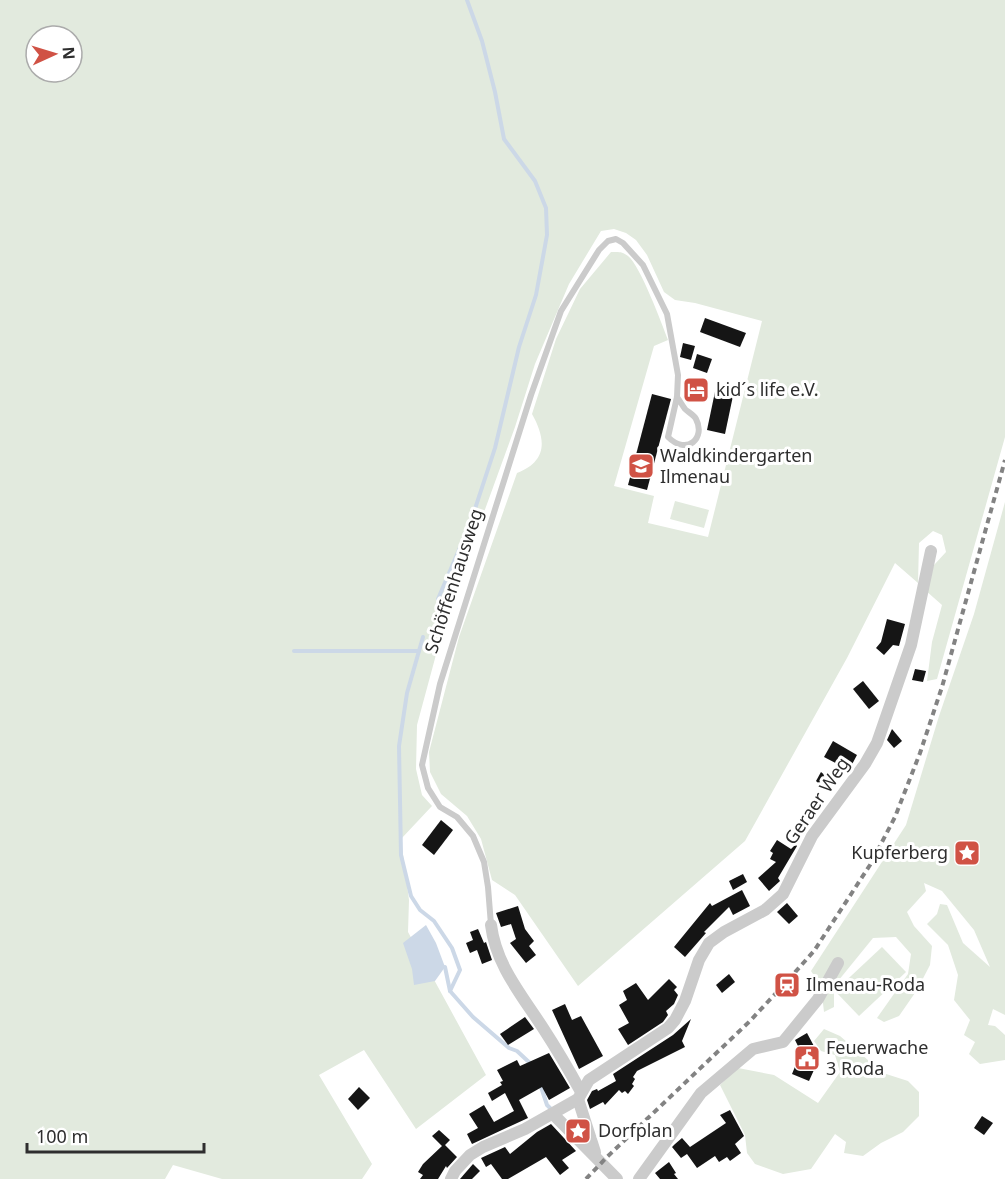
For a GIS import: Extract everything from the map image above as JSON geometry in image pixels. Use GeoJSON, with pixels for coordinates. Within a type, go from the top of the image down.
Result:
{"type":"FeatureCollection","features":[{"type":"Feature","properties":{"kind":"street","name":"Geraer Weg"},"geometry":{"type":"LineString","coordinates":[[579,1095],[589,1080],[668,1028],[675,1020],[685,1001],[699,960],[709,943],[724,932],[765,910],[783,894],[812,836],[865,764],[877,743],[911,645],[931,551]]}},
{"type":"Feature","properties":{"kind":"street","name":"Schöffenhausweg"},"geometry":{"type":"LineString","coordinates":[[491,925],[493,946],[503,967],[557,1049],[579,1095]]}},
{"type":"Feature","properties":{"kind":"street"},"geometry":{"type":"LineString","coordinates":[[639,1179],[701,1093],[753,1049],[783,1042],[818,999],[838,963]]}},
{"type":"Feature","properties":{"kind":"street"},"geometry":{"type":"LineString","coordinates":[[451,1179],[455,1171],[476,1151],[551,1115],[579,1095],[596,1155]]}},
{"type":"Feature","properties":{"kind":"street"},"geometry":{"type":"LineString","coordinates":[[551,1115],[596,1155],[617,1179]]}},
{"type":"Feature","properties":{"kind":"lane","name":"Schöffenhausweg"},"geometry":{"type":"LineString","coordinates":[[491,925],[484,862],[473,836],[457,817],[440,807],[428,788],[422,765],[440,684],[528,404],[561,310],[599,250],[608,241],[616,239],[630,250],[643,265],[662,300],[673,339],[678,375],[678,397],[668,437],[675,444],[686,446],[695,441],[699,431],[696,419],[684,408],[678,397]]}},
{"type":"Feature","properties":{"kind":"shaded area"},"geometry":{"type":"Polygon","coordinates":[[[0,0],[1005,0],[1005,437],[937,679],[927,681],[932,642],[942,605],[925,590],[934,565],[946,552],[942,535],[933,531],[919,543],[918,583],[895,563],[847,658],[745,841],[578,986],[515,895],[492,880],[481,839],[467,816],[441,794],[430,772],[429,752],[459,637],[517,473],[527,468],[539,456],[542,440],[532,414],[556,339],[580,289],[611,252],[626,254],[633,262],[650,295],[668,340],[654,346],[614,486],[654,496],[648,523],[708,537],[762,321],[675,300],[664,292],[647,255],[636,240],[614,229],[601,231],[569,284],[535,364],[515,427],[447,614],[417,725],[416,769],[422,795],[432,806],[401,839],[409,900],[408,932],[486,1075],[416,1129],[364,1050],[319,1075],[372,1164],[362,1179],[222,1179],[173,1165],[165,1179],[0,1179],[0,0]]]}},
{"type":"Feature","properties":{"kind":"shaded area"},"geometry":{"type":"Polygon","coordinates":[[[675,501],[709,510],[704,528],[670,519],[675,501]]]}},
{"type":"Feature","properties":{"kind":"shaded area"},"geometry":{"type":"Polygon","coordinates":[[[1005,502],[1005,1015],[993,1009],[988,1025],[995,1026],[1005,1035],[1005,1060],[980,1064],[969,1054],[975,1042],[964,1035],[970,1020],[954,1000],[958,975],[948,945],[927,924],[937,914],[940,904],[947,905],[963,943],[990,967],[974,930],[942,891],[924,883],[926,891],[907,912],[914,926],[932,946],[930,965],[917,990],[899,1016],[884,1022],[877,1018],[908,974],[911,954],[896,937],[873,938],[834,986],[834,1007],[824,1012],[821,986],[811,971],[906,825],[939,716],[974,614],[1005,502]]]}},
{"type":"Feature","properties":{"kind":"shaded area"},"geometry":{"type":"Polygon","coordinates":[[[882,947],[906,972],[859,1016],[835,991],[882,947]]]}},
{"type":"Feature","properties":{"kind":"shaded area"},"geometry":{"type":"Polygon","coordinates":[[[824,1029],[840,1036],[883,1073],[908,1081],[919,1092],[919,1116],[903,1132],[881,1143],[863,1156],[844,1153],[846,1142],[835,1134],[811,1169],[783,1174],[755,1164],[747,1153],[745,1135],[720,1085],[738,1068],[774,1075],[818,1103],[840,1072],[835,1055],[821,1051],[814,1041],[824,1029]]]}},
{"type":"Feature","properties":{"kind":"water"},"geometry":{"type":"Polygon","coordinates":[[[426,925],[445,967],[435,981],[414,985],[412,969],[403,943],[426,925]]]}},
{"type":"Feature","properties":{"kind":"building"},"geometry":{"type":"Polygon","coordinates":[[[705,318],[746,333],[740,347],[700,332],[705,318]]]}},
{"type":"Feature","properties":{"kind":"building"},"geometry":{"type":"Polygon","coordinates":[[[683,343],[695,346],[691,360],[680,357],[683,343]]]}},
{"type":"Feature","properties":{"kind":"building"},"geometry":{"type":"Polygon","coordinates":[[[697,354],[712,359],[707,373],[693,368],[697,354]]]}},
{"type":"Feature","properties":{"kind":"building"},"geometry":{"type":"Polygon","coordinates":[[[716,387],[734,391],[725,434],[707,430],[716,387]]]}},
{"type":"Feature","properties":{"kind":"building"},"geometry":{"type":"Polygon","coordinates":[[[652,394],[671,399],[647,490],[628,485],[652,394]]]}},
{"type":"Feature","properties":{"kind":"building"},"geometry":{"type":"Polygon","coordinates":[[[887,619],[905,624],[899,646],[893,645],[884,655],[876,648],[881,642],[887,619]]]}},
{"type":"Feature","properties":{"kind":"building"},"geometry":{"type":"Polygon","coordinates":[[[915,669],[926,671],[923,682],[912,680],[915,669]]]}},
{"type":"Feature","properties":{"kind":"building"},"geometry":{"type":"Polygon","coordinates":[[[863,681],[879,701],[869,709],[853,689],[863,681]]]}},
{"type":"Feature","properties":{"kind":"building"},"geometry":{"type":"Polygon","coordinates":[[[892,729],[902,741],[894,748],[887,740],[892,729]]]}},
{"type":"Feature","properties":{"kind":"building"},"geometry":{"type":"Polygon","coordinates":[[[833,741],[857,755],[849,770],[824,757],[833,741]]]}},
{"type":"Feature","properties":{"kind":"building"},"geometry":{"type":"Polygon","coordinates":[[[821,772],[835,784],[827,791],[816,781],[821,772]]]}},
{"type":"Feature","properties":{"kind":"building"},"geometry":{"type":"Polygon","coordinates":[[[441,820],[453,830],[434,855],[422,845],[441,820]]]}},
{"type":"Feature","properties":{"kind":"building"},"geometry":{"type":"Polygon","coordinates":[[[777,840],[791,849],[796,844],[797,846],[778,878],[780,881],[769,891],[758,878],[776,862],[770,859],[773,853],[770,851],[777,840]]]}},
{"type":"Feature","properties":{"kind":"building"},"geometry":{"type":"Polygon","coordinates":[[[743,874],[747,882],[733,890],[729,881],[743,874]]]}},
{"type":"Feature","properties":{"kind":"building"},"geometry":{"type":"Polygon","coordinates":[[[742,890],[750,906],[733,915],[729,907],[704,932],[706,933],[685,957],[674,947],[710,903],[712,906],[742,890]]]}},
{"type":"Feature","properties":{"kind":"building"},"geometry":{"type":"Polygon","coordinates":[[[787,903],[798,916],[789,924],[777,912],[787,903]]]}},
{"type":"Feature","properties":{"kind":"building"},"geometry":{"type":"Polygon","coordinates":[[[518,906],[525,929],[534,941],[529,946],[536,955],[526,963],[510,943],[516,939],[511,924],[501,927],[496,913],[518,906]]]}},
{"type":"Feature","properties":{"kind":"building"},"geometry":{"type":"Polygon","coordinates":[[[478,929],[484,943],[486,942],[492,960],[482,964],[477,950],[470,953],[466,943],[473,940],[470,932],[478,929]]]}},
{"type":"Feature","properties":{"kind":"building"},"geometry":{"type":"Polygon","coordinates":[[[729,974],[735,982],[722,993],[716,985],[729,974]]]}},
{"type":"Feature","properties":{"kind":"building"},"geometry":{"type":"Polygon","coordinates":[[[669,979],[677,987],[674,990],[678,995],[674,1004],[666,1011],[668,1015],[663,1022],[628,1045],[618,1029],[629,1023],[619,1005],[627,1000],[623,991],[636,983],[648,1000],[669,979]]]}},
{"type":"Feature","properties":{"kind":"building"},"geometry":{"type":"Polygon","coordinates":[[[565,1004],[572,1020],[581,1016],[603,1056],[579,1069],[552,1010],[565,1004]]]}},
{"type":"Feature","properties":{"kind":"building"},"geometry":{"type":"Polygon","coordinates":[[[525,1017],[534,1029],[508,1045],[500,1034],[525,1017]]]}},
{"type":"Feature","properties":{"kind":"building"},"geometry":{"type":"Polygon","coordinates":[[[691,1019],[682,1041],[685,1047],[637,1071],[633,1077],[634,1086],[628,1094],[619,1090],[605,1105],[603,1102],[590,1109],[587,1100],[592,1091],[597,1089],[598,1091],[616,1081],[613,1074],[673,1035],[691,1019]]]}},
{"type":"Feature","properties":{"kind":"building","name":"Feuerwache 3 Roda"},"geometry":{"type":"Polygon","coordinates":[[[807,1033],[816,1050],[806,1054],[818,1061],[809,1081],[792,1074],[801,1052],[795,1040],[807,1033]]]}},
{"type":"Feature","properties":{"kind":"building"},"geometry":{"type":"Polygon","coordinates":[[[549,1053],[570,1088],[549,1100],[542,1087],[519,1100],[528,1118],[472,1144],[467,1134],[478,1128],[469,1114],[484,1105],[494,1122],[514,1111],[505,1093],[492,1101],[488,1093],[502,1085],[500,1082],[503,1081],[497,1070],[517,1060],[520,1066],[549,1053]]]}},
{"type":"Feature","properties":{"kind":"building"},"geometry":{"type":"Polygon","coordinates":[[[359,1087],[370,1098],[358,1110],[348,1099],[359,1087]]]}},
{"type":"Feature","properties":{"kind":"building"},"geometry":{"type":"Polygon","coordinates":[[[730,1110],[744,1136],[735,1144],[741,1153],[730,1161],[727,1157],[719,1162],[715,1156],[697,1168],[687,1154],[681,1158],[672,1147],[682,1138],[690,1147],[726,1123],[720,1115],[730,1110]]]}},
{"type":"Feature","properties":{"kind":"building"},"geometry":{"type":"Polygon","coordinates":[[[982,1116],[993,1123],[984,1135],[974,1128],[982,1116]]]}},
{"type":"Feature","properties":{"kind":"building"},"geometry":{"type":"Polygon","coordinates":[[[551,1124],[576,1151],[562,1160],[569,1168],[560,1175],[546,1157],[508,1179],[502,1179],[491,1164],[486,1167],[481,1158],[505,1147],[510,1154],[537,1132],[551,1124]]]}},
{"type":"Feature","properties":{"kind":"building"},"geometry":{"type":"Polygon","coordinates":[[[439,1130],[450,1140],[445,1145],[457,1157],[447,1168],[446,1166],[438,1179],[420,1179],[423,1175],[418,1172],[423,1164],[442,1146],[432,1136],[439,1130]]]}},
{"type":"Feature","properties":{"kind":"building"},"geometry":{"type":"Polygon","coordinates":[[[669,1162],[678,1179],[660,1179],[655,1173],[669,1162]]]}},
{"type":"Feature","properties":{"kind":"building"},"geometry":{"type":"Polygon","coordinates":[[[473,1164],[480,1171],[472,1179],[460,1179],[473,1164]]]}},
{"type":"Feature","properties":{"kind":"waterway"},"geometry":{"type":"LineString","coordinates":[[438,599],[470,524],[495,448],[519,347],[536,295],[547,235],[546,208],[535,181],[504,139],[482,41],[467,0]]}},
{"type":"Feature","properties":{"kind":"waterway"},"geometry":{"type":"LineString","coordinates":[[423,637],[407,693],[399,746],[401,855],[411,896],[420,910],[434,921],[452,948],[460,970],[450,991]]}},
{"type":"Feature","properties":{"kind":"waterway"},"geometry":{"type":"LineString","coordinates":[[294,651],[419,651]]}},
{"type":"Feature","properties":{"kind":"waterway"},"geometry":{"type":"LineString","coordinates":[[445,967],[450,991],[473,1017],[531,1064]]}},
{"type":"Feature","properties":{"kind":"waterway"},"geometry":{"type":"LineString","coordinates":[[540,1084],[547,1105],[551,1109]]}},
{"type":"Feature","properties":{"kind":"railway"},"geometry":{"type":"LineString","coordinates":[[586,1179],[750,1021],[789,979],[814,951],[870,865],[895,817],[920,753],[942,687],[1005,460]]}},
{"type":"Feature","properties":{"kind":"place","name":"kid´s life e.V."},"geometry":{"type":"Point","coordinates":[696,390]}},
{"type":"Feature","properties":{"kind":"place","name":"Waldkindergarten Ilmenau"},"geometry":{"type":"Point","coordinates":[641,466]}},
{"type":"Feature","properties":{"kind":"place","name":"Kupferberg"},"geometry":{"type":"Point","coordinates":[967,853]}},
{"type":"Feature","properties":{"kind":"place","name":"Ilmenau-Roda"},"geometry":{"type":"Point","coordinates":[787,985]}},
{"type":"Feature","properties":{"kind":"place","name":"Feuerwache 3 Roda"},"geometry":{"type":"Point","coordinates":[807,1058]}},
{"type":"Feature","properties":{"kind":"place","name":"Dorfplan"},"geometry":{"type":"Point","coordinates":[578,1131]}}]}
